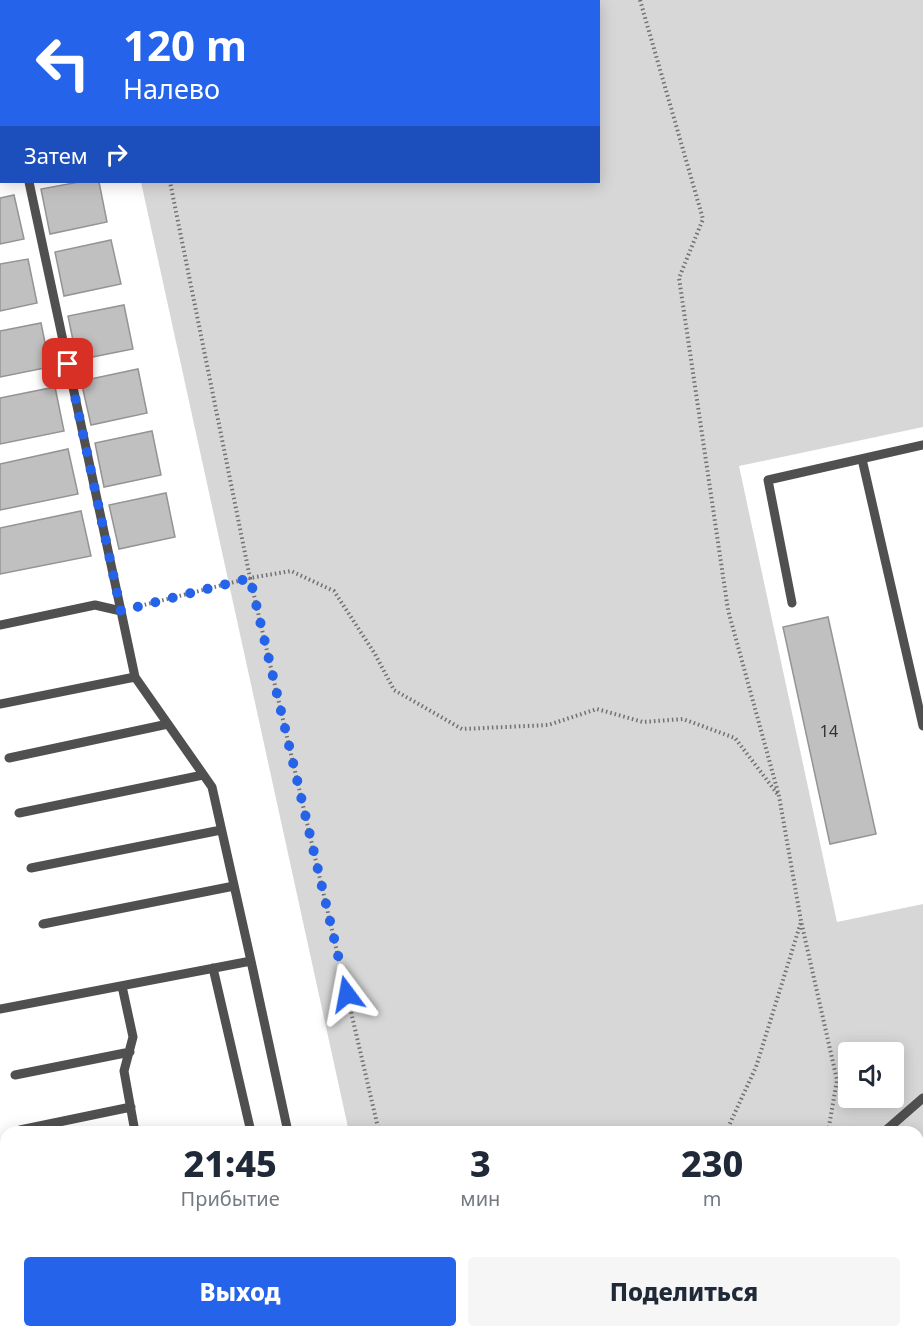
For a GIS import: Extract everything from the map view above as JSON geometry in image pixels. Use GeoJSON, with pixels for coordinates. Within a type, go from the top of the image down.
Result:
{"type":"FeatureCollection","features":[{"type":"Feature","properties":{"kind":"lane"},"geometry":{"type":"LineString","coordinates":[[28,183],[135,678],[212,787],[287,1126]]}},
{"type":"Feature","properties":{"kind":"lane"},"geometry":{"type":"LineString","coordinates":[[792,603],[768,480],[923,445]]}},
{"type":"Feature","properties":{"kind":"lane"},"geometry":{"type":"LineString","coordinates":[[862,459],[923,726]]}},
{"type":"Feature","properties":{"kind":"lane"},"geometry":{"type":"LineString","coordinates":[[0,625],[95,604],[121,611]]}},
{"type":"Feature","properties":{"kind":"lane"},"geometry":{"type":"LineString","coordinates":[[0,704],[135,678]]}},
{"type":"Feature","properties":{"kind":"lane"},"geometry":{"type":"LineString","coordinates":[[9,758],[168,724]]}},
{"type":"Feature","properties":{"kind":"lane"},"geometry":{"type":"LineString","coordinates":[[19,813],[203,775]]}},
{"type":"Feature","properties":{"kind":"lane"},"geometry":{"type":"LineString","coordinates":[[32,868],[221,830]]}},
{"type":"Feature","properties":{"kind":"lane"},"geometry":{"type":"LineString","coordinates":[[43,924],[234,886]]}},
{"type":"Feature","properties":{"kind":"lane"},"geometry":{"type":"LineString","coordinates":[[0,1010],[251,961]]}},
{"type":"Feature","properties":{"kind":"lane"},"geometry":{"type":"LineString","coordinates":[[213,968],[250,1126]]}},
{"type":"Feature","properties":{"kind":"lane"},"geometry":{"type":"LineString","coordinates":[[122,986],[133,1038],[124,1071],[134,1126]]}},
{"type":"Feature","properties":{"kind":"lane"},"geometry":{"type":"LineString","coordinates":[[15,1075],[130,1052]]}},
{"type":"Feature","properties":{"kind":"lane"},"geometry":{"type":"LineString","coordinates":[[891,1126],[923,1098]]}},
{"type":"Feature","properties":{"kind":"lane"},"geometry":{"type":"LineString","coordinates":[[40,1126],[130,1107]]}},
{"type":"Feature","properties":{"kind":"path"},"geometry":{"type":"LineString","coordinates":[[640,0],[703,219],[679,278],[728,610],[779,796],[801,921],[837,1080],[829,1126]]}},
{"type":"Feature","properties":{"kind":"path"},"geometry":{"type":"LineString","coordinates":[[170,183],[250,578],[379,1126]]}},
{"type":"Feature","properties":{"kind":"path"},"geometry":{"type":"LineString","coordinates":[[121,611],[250,578],[291,571],[334,591],[375,654],[394,690],[462,729],[548,725],[597,709],[643,722],[683,719],[735,738],[779,796]]}},
{"type":"Feature","properties":{"kind":"path"},"geometry":{"type":"LineString","coordinates":[[729,1126],[756,1067],[801,921]]}},
{"type":"Feature","properties":{"kind":"shaded area"},"geometry":{"type":"Polygon","coordinates":[[[600,0],[923,0],[923,427],[739,466],[837,922],[923,904],[923,1126],[348,1126],[141,183],[600,183],[600,0]]]}},
{"type":"Feature","properties":{"kind":"building"},"geometry":{"type":"Polygon","coordinates":[[[74,183],[99,183],[107,222],[50,234],[41,189],[74,183]]]}},
{"type":"Feature","properties":{"kind":"building"},"geometry":{"type":"Polygon","coordinates":[[[14,195],[24,239],[0,244],[0,198],[14,195]]]}},
{"type":"Feature","properties":{"kind":"building"},"geometry":{"type":"Polygon","coordinates":[[[111,240],[121,284],[64,296],[55,252],[111,240]]]}},
{"type":"Feature","properties":{"kind":"building"},"geometry":{"type":"Polygon","coordinates":[[[28,259],[37,303],[0,311],[0,264],[28,259]]]}},
{"type":"Feature","properties":{"kind":"building"},"geometry":{"type":"Polygon","coordinates":[[[124,305],[133,349],[77,360],[68,316],[124,305]]]}},
{"type":"Feature","properties":{"kind":"building"},"geometry":{"type":"Polygon","coordinates":[[[41,323],[50,367],[0,377],[0,331],[41,323]]]}},
{"type":"Feature","properties":{"kind":"building"},"geometry":{"type":"Polygon","coordinates":[[[138,369],[147,413],[91,425],[81,381],[138,369]]]}},
{"type":"Feature","properties":{"kind":"building"},"geometry":{"type":"Polygon","coordinates":[[[55,387],[64,431],[0,444],[0,398],[55,387]]]}},
{"type":"Feature","properties":{"kind":"building"},"geometry":{"type":"Polygon","coordinates":[[[152,431],[161,475],[104,487],[95,443],[152,431]]]}},
{"type":"Feature","properties":{"kind":"building"},"geometry":{"type":"Polygon","coordinates":[[[68,449],[78,494],[0,510],[0,464],[68,449]]]}},
{"type":"Feature","properties":{"kind":"building"},"geometry":{"type":"Polygon","coordinates":[[[166,493],[175,537],[119,549],[109,505],[166,493]]]}},
{"type":"Feature","properties":{"kind":"building"},"geometry":{"type":"Polygon","coordinates":[[[81,511],[91,556],[0,574],[0,528],[81,511]]]}},
{"type":"Feature","properties":{"kind":"building"},"geometry":{"type":"Polygon","coordinates":[[[828,617],[876,834],[830,844],[783,627],[828,617]]]}},
{"type":"Feature","properties":{"kind":"route"},"geometry":{"type":"LineString","coordinates":[[68,364],[121,611],[250,578],[347,994]]}}]}
